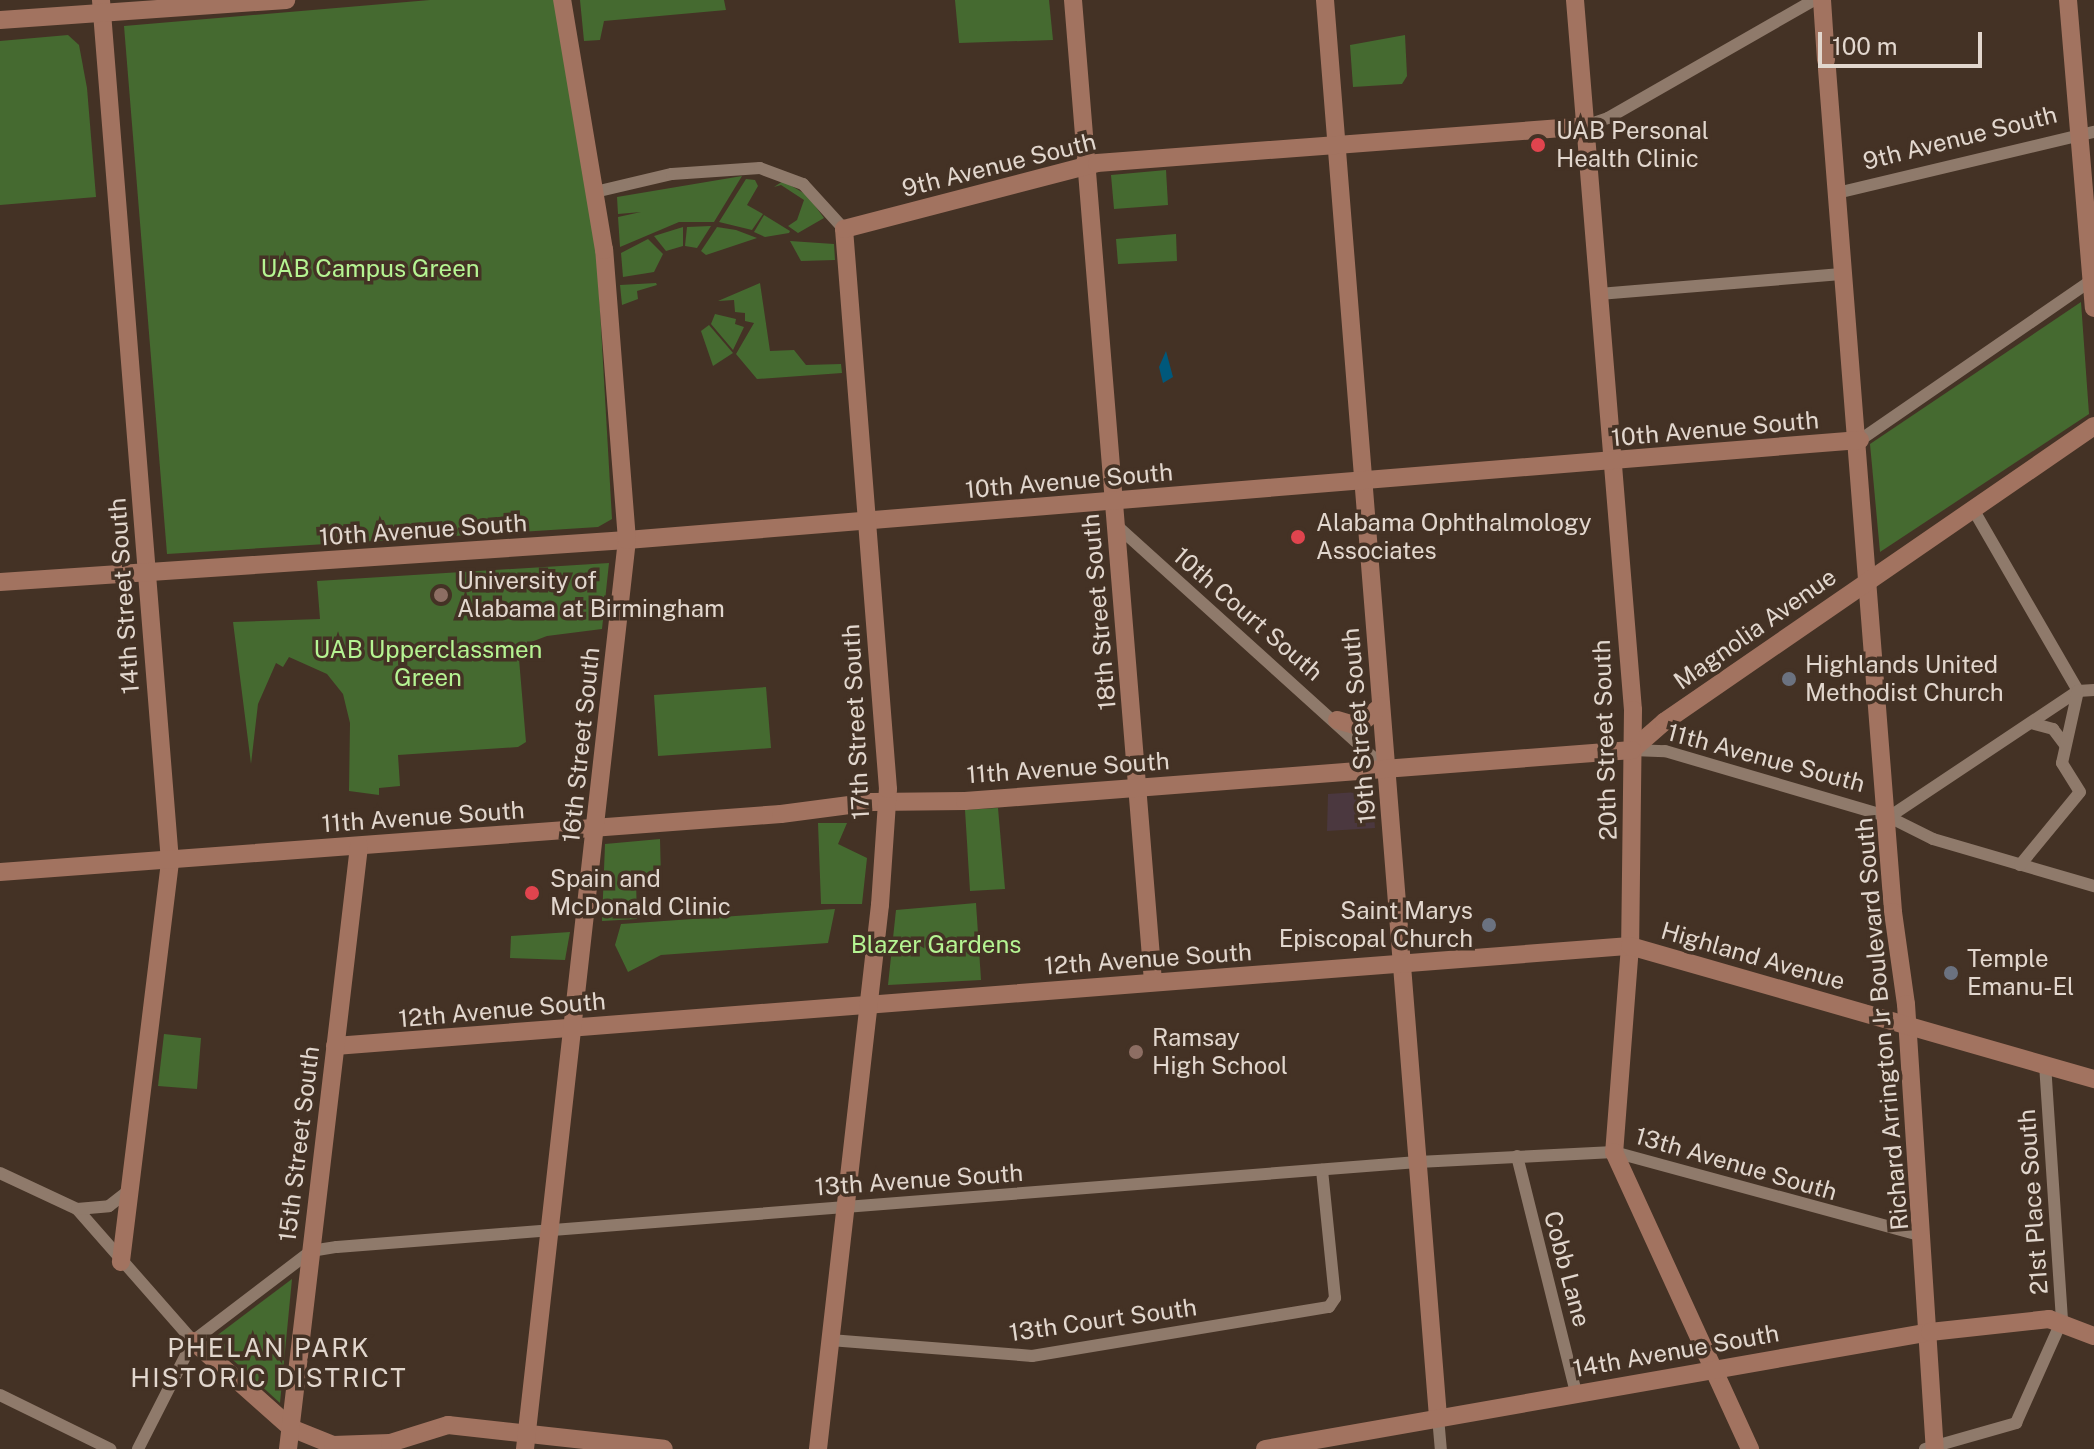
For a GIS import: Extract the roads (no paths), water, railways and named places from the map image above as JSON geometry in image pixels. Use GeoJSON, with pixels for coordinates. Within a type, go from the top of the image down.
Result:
{"type":"FeatureCollection","features":[{"type":"Feature","properties":{"kind":"street"},"geometry":{"type":"LineString","coordinates":[[0,20],[101,5],[286,0]]}},
{"type":"Feature","properties":{"kind":"street","name":"16th Street South"},"geometry":{"type":"LineString","coordinates":[[526,1441],[598,828],[627,540],[595,192],[562,0]]}},
{"type":"Feature","properties":{"kind":"street","name":"18th Street South"},"geometry":{"type":"LineString","coordinates":[[1073,0],[1153,982]]}},
{"type":"Feature","properties":{"kind":"street","name":"19th Street South"},"geometry":{"type":"LineString","coordinates":[[1325,0],[1441,1449]]}},
{"type":"Feature","properties":{"kind":"street","name":"20th Street South"},"geometry":{"type":"LineString","coordinates":[[1575,0],[1632,750],[1630,946],[1614,1152],[1710,1370],[1750,1449]]}},
{"type":"Feature","properties":{"kind":"street"},"geometry":{"type":"LineString","coordinates":[[1585,126],[1608,118],[1814,0]]}},
{"type":"Feature","properties":{"kind":"street","name":"Richard Arrington Jr Boulevard South"},"geometry":{"type":"LineString","coordinates":[[1822,0],[1860,440],[1889,817],[1893,912],[1907,1025],[1930,1332],[1932,1448]]}},
{"type":"Feature","properties":{"kind":"street"},"geometry":{"type":"LineString","coordinates":[[2068,0],[2087,132],[2094,308]]}},
{"type":"Feature","properties":{"kind":"street","name":"14th Street South"},"geometry":{"type":"LineString","coordinates":[[101,5],[170,862],[134,1188],[121,1262]]}},
{"type":"Feature","properties":{"kind":"street","name":"9th Avenue South"},"geometry":{"type":"LineString","coordinates":[[844,229],[1087,165],[1585,126]]}},
{"type":"Feature","properties":{"kind":"street","name":"9th Avenue South"},"geometry":{"type":"LineString","coordinates":[[1837,193],[2087,132]]}},
{"type":"Feature","properties":{"kind":"street"},"geometry":{"type":"LineString","coordinates":[[595,192],[672,174],[760,168],[803,184],[844,229]]}},
{"type":"Feature","properties":{"kind":"street","name":"17th Street South"},"geometry":{"type":"LineString","coordinates":[[818,1449],[868,1005],[887,803],[844,229]]}},
{"type":"Feature","properties":{"kind":"street"},"geometry":{"type":"LineString","coordinates":[[1599,294],[1844,274]]}},
{"type":"Feature","properties":{"kind":"street","name":"10th Avenue South"},"geometry":{"type":"LineString","coordinates":[[0,582],[627,540],[1860,440],[2092,280]]}},
{"type":"Feature","properties":{"kind":"street","name":"Magnolia Avenue"},"geometry":{"type":"LineString","coordinates":[[1632,750],[1664,722],[2094,426]]}},
{"type":"Feature","properties":{"kind":"street"},"geometry":{"type":"LineString","coordinates":[[1973,509],[2078,691],[2062,763],[2080,792],[2020,865]]}},
{"type":"Feature","properties":{"kind":"street","name":"10th Court South"},"geometry":{"type":"LineString","coordinates":[[1116,525],[1337,720],[1386,769]]}},
{"type":"Feature","properties":{"kind":"street"},"geometry":{"type":"LineString","coordinates":[[2078,691],[2094,690]]}},
{"type":"Feature","properties":{"kind":"street","name":"11th Avenue South"},"geometry":{"type":"LineString","coordinates":[[0,872],[170,862],[887,803],[1137,788],[1632,750],[1665,751],[1889,817],[2078,691]]}},
{"type":"Feature","properties":{"kind":"street"},"geometry":{"type":"LineString","coordinates":[[1337,720],[1358,726],[1381,706]]}},
{"type":"Feature","properties":{"kind":"street"},"geometry":{"type":"LineString","coordinates":[[2031,723],[2053,729],[2065,745]]}},
{"type":"Feature","properties":{"kind":"street"},"geometry":{"type":"LineString","coordinates":[[1889,817],[1906,829],[2094,886]]}},
{"type":"Feature","properties":{"kind":"street","name":"15th Street South"},"geometry":{"type":"LineString","coordinates":[[288,1449],[359,846]]}},
{"type":"Feature","properties":{"kind":"street","name":"12th Avenue South"},"geometry":{"type":"LineString","coordinates":[[335,1046],[1630,946]]}},
{"type":"Feature","properties":{"kind":"street","name":"Highland Avenue"},"geometry":{"type":"LineString","coordinates":[[1630,946],[2094,1079]]}},
{"type":"Feature","properties":{"kind":"street","name":"21st Place South"},"geometry":{"type":"LineString","coordinates":[[1932,1448],[2016,1423],[2062,1320],[2045,1065]]}},
{"type":"Feature","properties":{"kind":"street","name":"13th Avenue South"},"geometry":{"type":"LineString","coordinates":[[311,1251],[1418,1162],[1614,1152],[1923,1236]]}},
{"type":"Feature","properties":{"kind":"street","name":"Cobb Lane"},"geometry":{"type":"LineString","coordinates":[[1517,1156],[1576,1393]]}},
{"type":"Feature","properties":{"kind":"street","name":"13th Court South"},"geometry":{"type":"LineString","coordinates":[[830,1340],[1032,1356],[1332,1304],[1322,1170]]}},
{"type":"Feature","properties":{"kind":"street"},"geometry":{"type":"LineString","coordinates":[[2,1174],[77,1209],[193,1341],[291,1428],[333,1445],[390,1443],[448,1425],[526,1441],[664,1449]]}},
{"type":"Feature","properties":{"kind":"street"},"geometry":{"type":"LineString","coordinates":[[77,1209],[109,1206],[134,1188]]}},
{"type":"Feature","properties":{"kind":"street"},"geometry":{"type":"LineString","coordinates":[[138,1449],[193,1341],[311,1251]]}},
{"type":"Feature","properties":{"kind":"street"},"geometry":{"type":"LineString","coordinates":[[2062,1320],[2094,1336]]}},
{"type":"Feature","properties":{"kind":"street","name":"14th Avenue South"},"geometry":{"type":"LineString","coordinates":[[1265,1449],[1322,1444],[1438,1417],[1930,1332],[2062,1320]]}},
{"type":"Feature","properties":{"kind":"street"},"geometry":{"type":"LineString","coordinates":[[0,1395],[110,1449]]}},
{"type":"Feature","properties":{"kind":"water"},"geometry":{"type":"Polygon","coordinates":[[[1166,351],[1173,377],[1163,383],[1159,367],[1166,351]]]}},
{"type":"Feature","properties":{"kind":"place","name":"UAB Personal Health Clinic"},"geometry":{"type":"Point","coordinates":[1538,145]}},
{"type":"Feature","properties":{"kind":"place","name":"Alabama Ophthalmology Associates"},"geometry":{"type":"Point","coordinates":[1298,537]}},
{"type":"Feature","properties":{"kind":"place","name":"University of Alabama at Birmingham"},"geometry":{"type":"Point","coordinates":[441,595]}},
{"type":"Feature","properties":{"kind":"place","name":"Highlands United Methodist Church"},"geometry":{"type":"Point","coordinates":[1789,679]}},
{"type":"Feature","properties":{"kind":"place","name":"Spain and McDonald Clinic"},"geometry":{"type":"Point","coordinates":[532,893]}},
{"type":"Feature","properties":{"kind":"place","name":"Saint Marys Episcopal Church"},"geometry":{"type":"Point","coordinates":[1489,925]}},
{"type":"Feature","properties":{"kind":"place","name":"Temple Emanu-El"},"geometry":{"type":"Point","coordinates":[1951,973]}},
{"type":"Feature","properties":{"kind":"place","name":"Ramsay High School"},"geometry":{"type":"Point","coordinates":[1136,1052]}},
{"type":"Feature","properties":{"kind":"district","name":"PHELAN PARK HISTORIC DISTRICT"},"geometry":{"type":"Point","coordinates":[269,1363]}},
{"type":"Feature","properties":{"kind":"park label","name":"UAB Campus Green"},"geometry":{"type":"Point","coordinates":[370,269]}},
{"type":"Feature","properties":{"kind":"park label","name":"UAB Upperclassmen Green"},"geometry":{"type":"Point","coordinates":[428,664]}},
{"type":"Feature","properties":{"kind":"park label","name":"Blazer Gardens"},"geometry":{"type":"Point","coordinates":[936,945]}}]}
